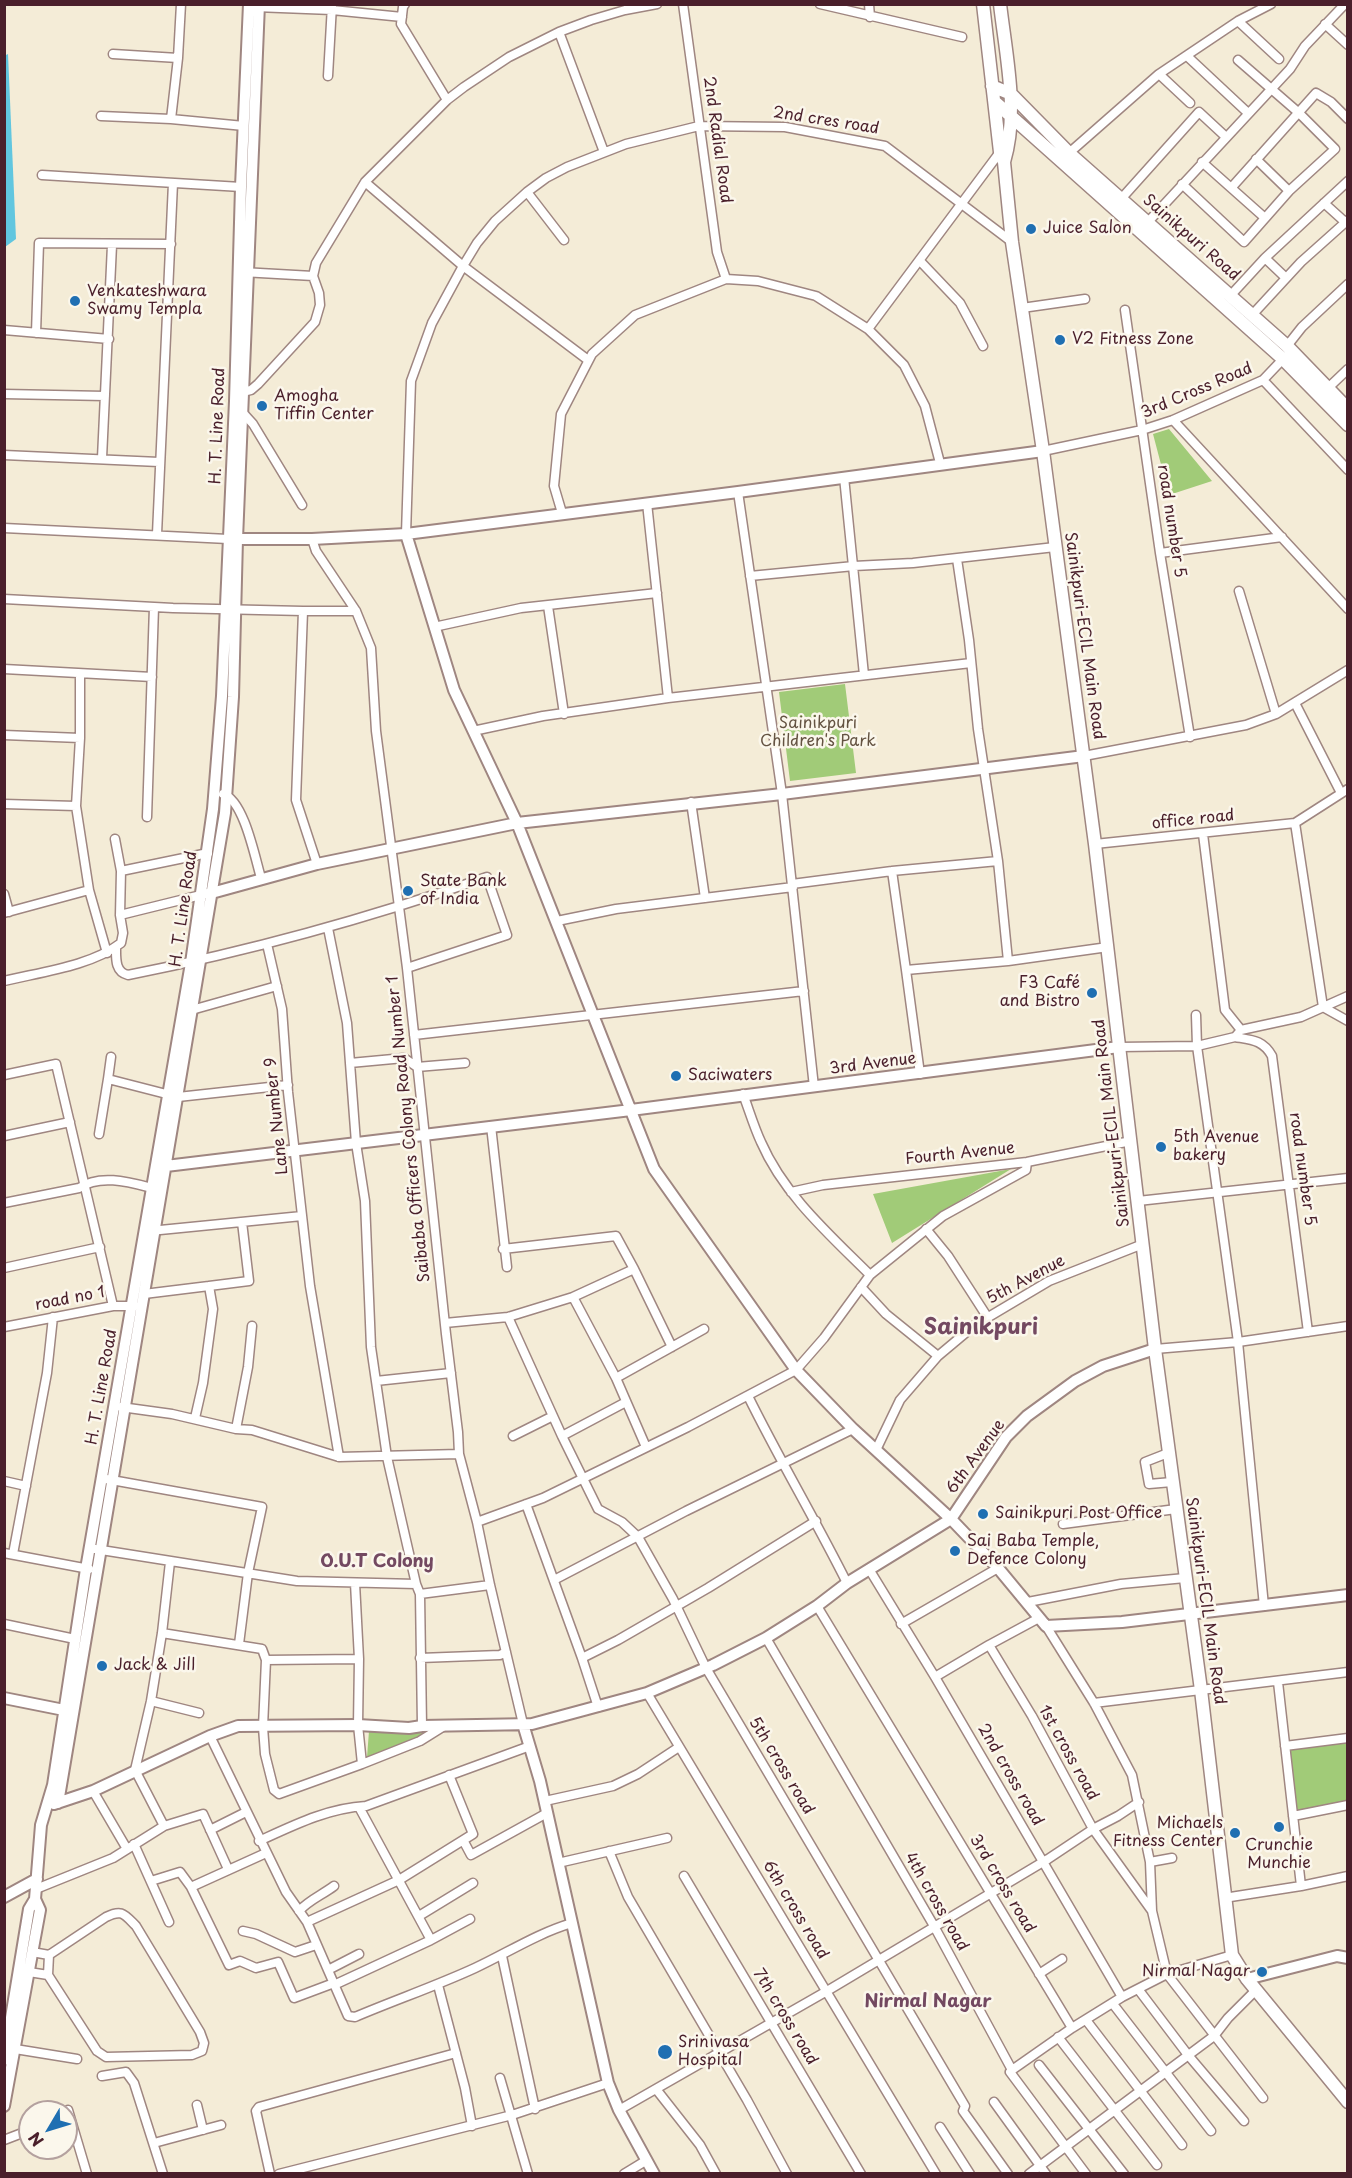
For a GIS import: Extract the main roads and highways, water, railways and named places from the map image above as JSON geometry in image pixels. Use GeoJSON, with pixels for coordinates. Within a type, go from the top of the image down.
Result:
{"type":"FeatureCollection","features":[{"type":"Feature","properties":{"kind":"main road","name":"Sainikpuri-ECIL Main Road"},"geometry":{"type":"LineString","coordinates":[[983,4],[992,86],[1004,155],[1012,242],[1084,756],[1155,1349],[1201,1690],[1232,1955],[1256,1990],[1347,2102]]}},
{"type":"Feature","properties":{"kind":"main road"},"geometry":{"type":"LineString","coordinates":[[1000,4],[1011,94],[1011,115],[1004,155]]}},
{"type":"Feature","properties":{"kind":"main road"},"geometry":{"type":"LineString","coordinates":[[992,86],[1011,94]]}},
{"type":"Feature","properties":{"kind":"main road","name":"Sainikpuri Road"},"geometry":{"type":"LineString","coordinates":[[1011,94],[1069,153],[1253,314],[1347,409]]}},
{"type":"Feature","properties":{"kind":"main road","name":"Sainikpuri Road"},"geometry":{"type":"LineString","coordinates":[[995,102],[1283,359],[1347,425]]}},
{"type":"Feature","properties":{"kind":"main road"},"geometry":{"type":"LineString","coordinates":[[1004,155],[1018,135],[1030,133]]}},
{"type":"Feature","properties":{"kind":"water"},"geometry":{"type":"Polygon","coordinates":[[[8,54],[16,239],[5,247],[4,56],[8,54]]]}},
{"type":"Feature","properties":{"kind":"place","name":"Juice Salon"},"geometry":{"type":"Point","coordinates":[1031,229]}},
{"type":"Feature","properties":{"kind":"place","name":"Venkateshwara Swamy Templa"},"geometry":{"type":"Point","coordinates":[75,301]}},
{"type":"Feature","properties":{"kind":"place","name":"V2 Fitness Zone"},"geometry":{"type":"Point","coordinates":[1060,340]}},
{"type":"Feature","properties":{"kind":"place","name":"Amogha Tiffin Center"},"geometry":{"type":"Point","coordinates":[262,406]}},
{"type":"Feature","properties":{"kind":"place","name":"State Bank of India"},"geometry":{"type":"Point","coordinates":[408,891]}},
{"type":"Feature","properties":{"kind":"place","name":"F3 Café and Bistro"},"geometry":{"type":"Point","coordinates":[1092,993]}},
{"type":"Feature","properties":{"kind":"place","name":"Saciwaters"},"geometry":{"type":"Point","coordinates":[676,1076]}},
{"type":"Feature","properties":{"kind":"place","name":"5th Avenue bakery"},"geometry":{"type":"Point","coordinates":[1161,1147]}},
{"type":"Feature","properties":{"kind":"place","name":"Sainikpuri Post Office"},"geometry":{"type":"Point","coordinates":[983,1514]}},
{"type":"Feature","properties":{"kind":"place","name":"Sai Baba Temple, Defence Colony"},"geometry":{"type":"Point","coordinates":[955,1551]}},
{"type":"Feature","properties":{"kind":"place","name":"Jack & Jill"},"geometry":{"type":"Point","coordinates":[102,1666]}},
{"type":"Feature","properties":{"kind":"place","name":"Crunchie Munchie"},"geometry":{"type":"Point","coordinates":[1279,1827]}},
{"type":"Feature","properties":{"kind":"place","name":"Michaels Fitness Center"},"geometry":{"type":"Point","coordinates":[1235,1833]}},
{"type":"Feature","properties":{"kind":"place","name":"Nirmal Nagar"},"geometry":{"type":"Point","coordinates":[1262,1972]}},
{"type":"Feature","properties":{"kind":"place","name":"Srinivasa Hospital"},"geometry":{"type":"Point","coordinates":[665,2052]}},
{"type":"Feature","properties":{"kind":"district","name":"Sainikpuri"},"geometry":{"type":"Point","coordinates":[981,1328]}},
{"type":"Feature","properties":{"kind":"district","name":"O.U.T Colony"},"geometry":{"type":"Point","coordinates":[377,1562]}},
{"type":"Feature","properties":{"kind":"district","name":"Nirmal Nagar"},"geometry":{"type":"Point","coordinates":[928,2002]}},
{"type":"Feature","properties":{"kind":"park label","name":"Sainikpuri Children's Park"},"geometry":{"type":"Point","coordinates":[818,733]}}]}
